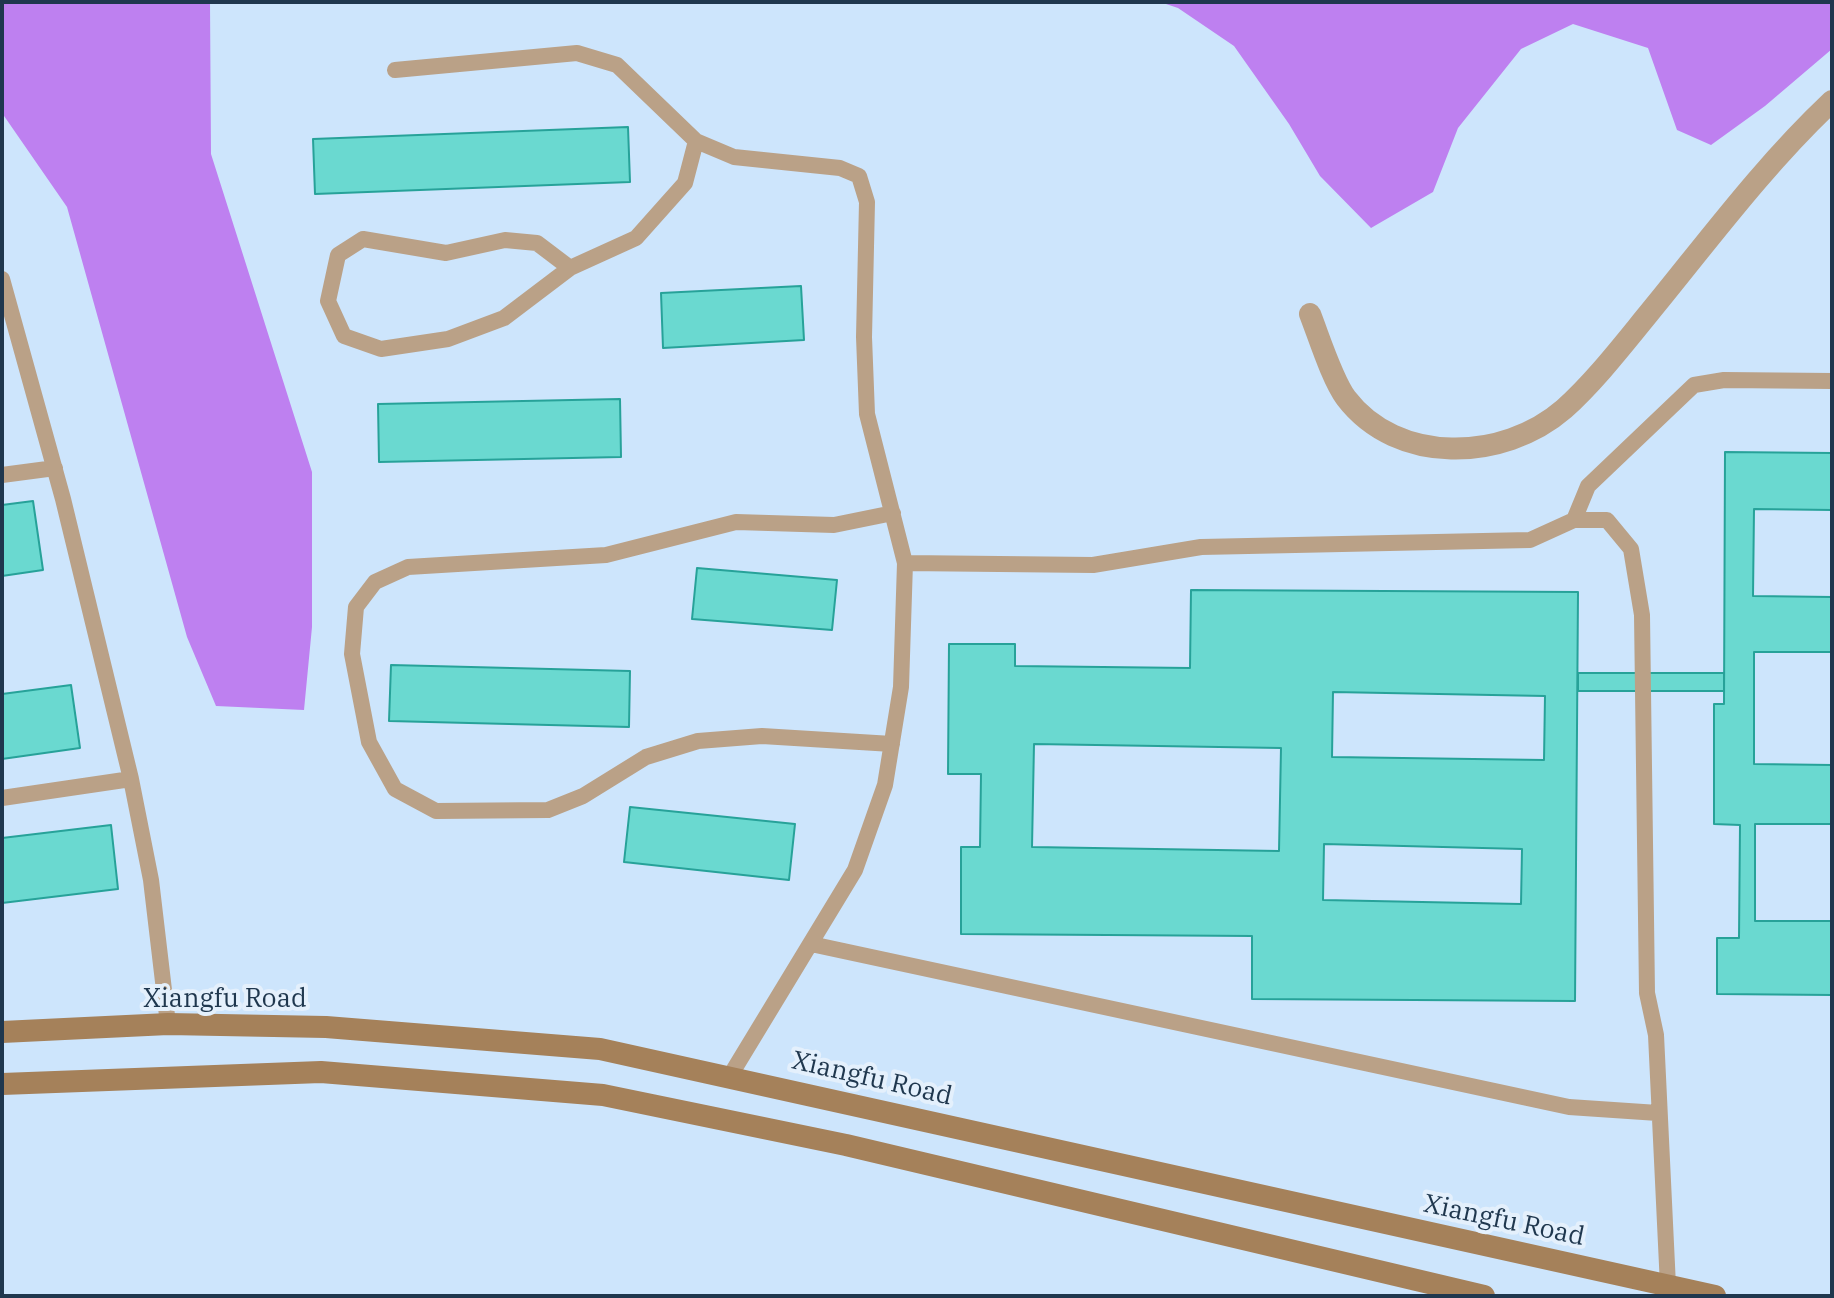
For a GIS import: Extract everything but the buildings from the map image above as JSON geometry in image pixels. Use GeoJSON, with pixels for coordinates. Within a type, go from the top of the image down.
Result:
{"type":"FeatureCollection","features":[{"type":"Feature","properties":{"kind":"main road","name":"Xiangfu Road"},"geometry":{"type":"LineString","coordinates":[[2,1032],[168,1024],[326,1027],[600,1049],[1715,1296]]}},
{"type":"Feature","properties":{"kind":"main road"},"geometry":{"type":"LineString","coordinates":[[2,1084],[321,1072],[603,1095],[846,1145],[1484,1296]]}},
{"type":"Feature","properties":{"kind":"street"},"geometry":{"type":"LineString","coordinates":[[1310,314],[1343,394],[1364,419],[1404,441],[1460,450],[1509,442],[1562,410],[1610,360],[1793,137],[1832,101]]}},
{"type":"Feature","properties":{"kind":"lane"},"geometry":{"type":"LineString","coordinates":[[395,70],[577,53],[617,65],[696,141],[734,157],[840,168],[859,176],[867,202],[864,337],[867,414],[905,563],[901,687],[885,785],[855,870],[730,1076]]}},
{"type":"Feature","properties":{"kind":"lane"},"geometry":{"type":"LineString","coordinates":[[570,268],[537,243],[505,240],[446,253],[363,239],[338,255],[328,301],[344,336],[381,349],[448,339],[504,318],[570,268],[636,238],[685,183],[696,141]]}},
{"type":"Feature","properties":{"kind":"lane"},"geometry":{"type":"LineString","coordinates":[[2,279],[55,468],[131,779],[151,880],[168,1024]]}},
{"type":"Feature","properties":{"kind":"lane"},"geometry":{"type":"LineString","coordinates":[[1574,520],[1588,486],[1694,385],[1724,380],[1832,381]]}},
{"type":"Feature","properties":{"kind":"lane"},"geometry":{"type":"LineString","coordinates":[[2,475],[55,468]]}},
{"type":"Feature","properties":{"kind":"lane"},"geometry":{"type":"LineString","coordinates":[[892,744],[762,736],[698,741],[646,757],[583,796],[548,810],[436,811],[395,789],[369,742],[352,654],[356,607],[375,582],[408,567],[606,555],[736,522],[834,525],[893,513]]}},
{"type":"Feature","properties":{"kind":"lane"},"geometry":{"type":"LineString","coordinates":[[905,563],[1093,565],[1201,547],[1530,540],[1574,520],[1607,520],[1631,549],[1642,615],[1647,993],[1656,1035],[1668,1286]]}},
{"type":"Feature","properties":{"kind":"lane"},"geometry":{"type":"LineString","coordinates":[[2,798],[131,779]]}},
{"type":"Feature","properties":{"kind":"lane"},"geometry":{"type":"LineString","coordinates":[[811,944],[1569,1107],[1658,1113]]}},
{"type":"Feature","properties":{"kind":"shaded area"},"geometry":{"type":"Polygon","coordinates":[[[2,2],[210,2],[211,154],[312,472],[312,627],[304,710],[216,706],[187,637],[67,207],[2,113],[2,2]]]}},
{"type":"Feature","properties":{"kind":"shaded area"},"geometry":{"type":"Polygon","coordinates":[[[1160,2],[1832,2],[1832,49],[1765,106],[1711,145],[1677,130],[1648,48],[1573,24],[1521,49],[1458,128],[1433,192],[1371,228],[1320,176],[1289,124],[1234,46],[1178,8],[1160,2]]]}}]}
